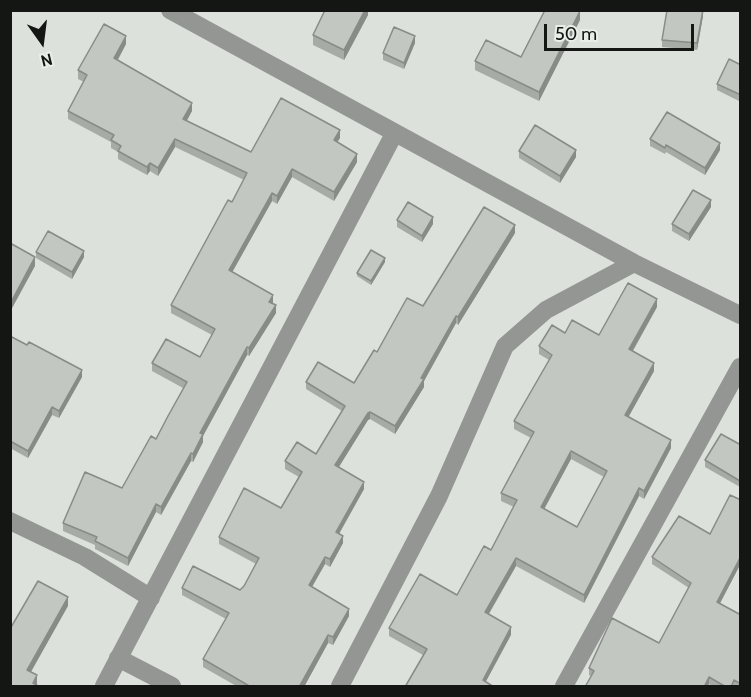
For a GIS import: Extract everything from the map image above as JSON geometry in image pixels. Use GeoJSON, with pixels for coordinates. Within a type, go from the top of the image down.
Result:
{"type":"FeatureCollection","features":[{"type":"Feature","properties":{"kind":"street"},"geometry":{"type":"LineString","coordinates":[[170,10],[394,134],[634,262],[741,315]]}},
{"type":"Feature","properties":{"kind":"street"},"geometry":{"type":"LineString","coordinates":[[104,687],[394,134]]}},
{"type":"Feature","properties":{"kind":"street"},"geometry":{"type":"LineString","coordinates":[[340,687],[439,496],[505,346],[546,310],[634,262]]}},
{"type":"Feature","properties":{"kind":"street"},"geometry":{"type":"LineString","coordinates":[[564,687],[741,367]]}},
{"type":"Feature","properties":{"kind":"street"},"geometry":{"type":"LineString","coordinates":[[10,521],[85,557],[151,598]]}},
{"type":"Feature","properties":{"kind":"street"},"geometry":{"type":"LineString","coordinates":[[118,658],[172,687]]}},
{"type":"Feature","properties":{"kind":"building"},"geometry":{"type":"Polygon","coordinates":[[[325,10],[365,10],[344,50],[313,35],[325,10]]]}},
{"type":"Feature","properties":{"kind":"building"},"geometry":{"type":"Polygon","coordinates":[[[545,10],[580,11],[539,92],[475,61],[486,40],[521,57],[545,10]]]}},
{"type":"Feature","properties":{"kind":"building"},"geometry":{"type":"Polygon","coordinates":[[[667,10],[703,10],[697,43],[662,40],[667,10]]]}},
{"type":"Feature","properties":{"kind":"building"},"geometry":{"type":"Polygon","coordinates":[[[104,24],[126,36],[114,58],[192,103],[183,119],[251,152],[281,98],[340,130],[334,140],[357,154],[334,192],[292,169],[277,196],[272,193],[229,270],[273,295],[269,302],[276,305],[249,348],[247,347],[200,433],[203,434],[193,454],[191,453],[161,507],[156,504],[128,558],[95,541],[97,537],[63,523],[85,472],[122,488],[151,436],[156,439],[187,382],[152,363],[166,339],[200,357],[215,329],[171,305],[228,200],[232,202],[247,173],[175,139],[158,168],[150,163],[147,167],[118,151],[121,146],[111,140],[114,135],[68,111],[87,75],[78,70],[104,24]]]}},
{"type":"Feature","properties":{"kind":"building"},"geometry":{"type":"Polygon","coordinates":[[[394,27],[415,36],[404,63],[383,53],[394,27]]]}},
{"type":"Feature","properties":{"kind":"building"},"geometry":{"type":"Polygon","coordinates":[[[729,59],[741,65],[741,95],[717,84],[729,59]]]}},
{"type":"Feature","properties":{"kind":"building"},"geometry":{"type":"Polygon","coordinates":[[[667,112],[720,143],[705,168],[666,145],[665,148],[650,139],[667,112]]]}},
{"type":"Feature","properties":{"kind":"building"},"geometry":{"type":"Polygon","coordinates":[[[535,125],[576,150],[560,176],[519,151],[535,125]]]}},
{"type":"Feature","properties":{"kind":"building"},"geometry":{"type":"Polygon","coordinates":[[[693,190],[711,200],[689,234],[672,224],[693,190]]]}},
{"type":"Feature","properties":{"kind":"building"},"geometry":{"type":"Polygon","coordinates":[[[408,202],[433,217],[422,236],[397,220],[408,202]]]}},
{"type":"Feature","properties":{"kind":"building"},"geometry":{"type":"Polygon","coordinates":[[[484,207],[515,225],[458,317],[456,316],[421,378],[424,379],[395,426],[368,413],[335,465],[364,482],[336,532],[343,536],[330,559],[325,557],[309,585],[349,609],[333,637],[328,635],[299,687],[251,687],[203,659],[229,613],[182,588],[193,566],[240,590],[244,586],[259,558],[219,537],[244,488],[281,508],[302,472],[285,461],[297,442],[316,454],[345,406],[306,382],[318,362],[354,383],[374,350],[377,352],[407,298],[423,306],[484,207]]]}},
{"type":"Feature","properties":{"kind":"building"},"geometry":{"type":"Polygon","coordinates":[[[48,231],[84,251],[72,272],[36,252],[48,231]]]}},
{"type":"Feature","properties":{"kind":"building"},"geometry":{"type":"Polygon","coordinates":[[[10,243],[35,257],[10,304],[10,243]]]}},
{"type":"Feature","properties":{"kind":"building"},"geometry":{"type":"Polygon","coordinates":[[[371,250],[385,258],[371,281],[357,273],[371,250]]]}},
{"type":"Feature","properties":{"kind":"building"},"geometry":{"type":"Polygon","coordinates":[[[628,283],[657,299],[629,349],[654,363],[625,415],[671,440],[644,491],[639,488],[584,595],[516,558],[485,612],[511,627],[483,680],[494,687],[405,687],[427,649],[389,628],[420,574],[457,595],[484,546],[491,550],[517,500],[501,493],[534,432],[514,421],[552,355],[539,346],[552,325],[565,333],[572,320],[599,335],[628,283]],[[571,451],[541,507],[577,527],[607,471],[571,451]]]}},
{"type":"Feature","properties":{"kind":"building"},"geometry":{"type":"Polygon","coordinates":[[[10,336],[27,345],[29,342],[82,370],[59,411],[52,407],[28,451],[10,441],[10,336]]]}},
{"type":"Feature","properties":{"kind":"building"},"geometry":{"type":"Polygon","coordinates":[[[721,434],[741,445],[740,481],[705,460],[721,434]]]}},
{"type":"Feature","properties":{"kind":"building"},"geometry":{"type":"Polygon","coordinates":[[[730,495],[741,500],[741,556],[717,602],[741,615],[741,684],[734,680],[731,687],[726,687],[709,677],[704,687],[585,687],[594,671],[589,668],[612,618],[659,643],[691,583],[652,557],[679,516],[710,534],[730,495]]]}},
{"type":"Feature","properties":{"kind":"building"},"geometry":{"type":"Polygon","coordinates":[[[38,581],[68,597],[27,670],[37,675],[33,683],[38,687],[10,687],[10,629],[38,581]]]}}]}
